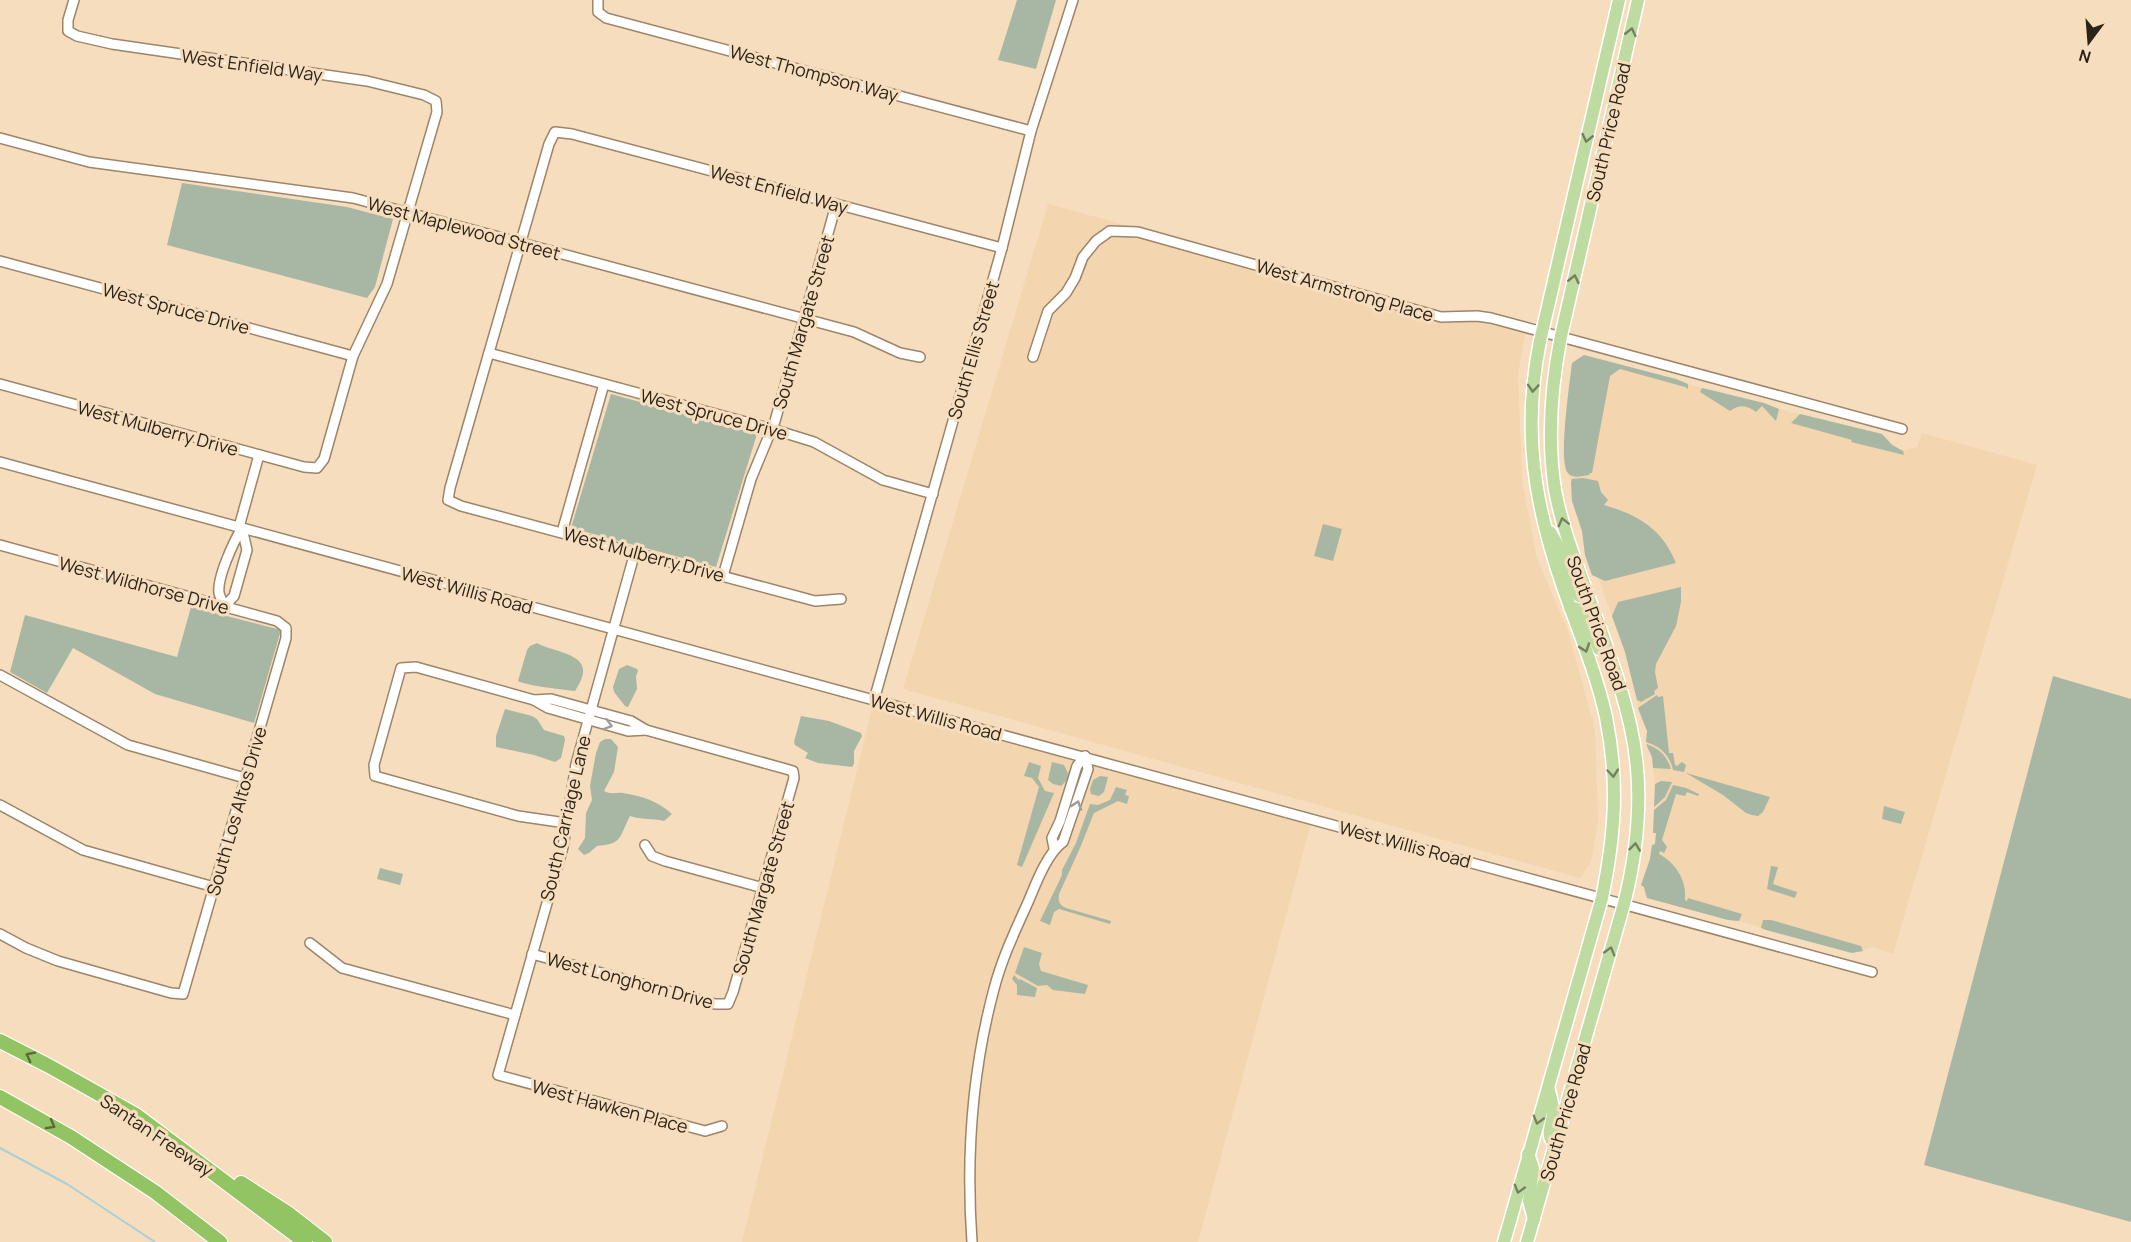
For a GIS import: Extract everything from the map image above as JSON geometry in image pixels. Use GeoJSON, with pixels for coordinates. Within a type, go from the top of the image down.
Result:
{"type":"FeatureCollection","features":[{"type":"Feature","properties":{"kind":"highway","name":"Santan Freeway"},"geometry":{"type":"LineString","coordinates":[[0,1041],[136,1116],[305,1242]]}},
{"type":"Feature","properties":{"kind":"highway"},"geometry":{"type":"LineString","coordinates":[[0,1097],[71,1137],[155,1192],[220,1242]]}},
{"type":"Feature","properties":{"kind":"highway"},"geometry":{"type":"LineString","coordinates":[[136,1116],[289,1214],[325,1242]]}},
{"type":"Feature","properties":{"kind":"main road","name":"South Price Road"},"geometry":{"type":"LineString","coordinates":[[1503,1242],[1602,898],[1615,817],[1612,754],[1599,689],[1542,520],[1536,490],[1531,419],[1534,377],[1543,331],[1618,0]]}},
{"type":"Feature","properties":{"kind":"main road","name":"South Price Road"},"geometry":{"type":"LineString","coordinates":[[1527,1242],[1624,904],[1634,853],[1638,790],[1631,726],[1621,690],[1564,529],[1551,455],[1552,399],[1561,336],[1638,0]]}},
{"type":"Feature","properties":{"kind":"main road"},"geometry":{"type":"LineString","coordinates":[[1542,520],[1559,548],[1577,593],[1579,596],[1589,597]]}},
{"type":"Feature","properties":{"kind":"main road"},"geometry":{"type":"LineString","coordinates":[[1570,608],[1580,609],[1587,619],[1607,667],[1621,690]]}},
{"type":"Feature","properties":{"kind":"main road"},"geometry":{"type":"LineString","coordinates":[[1548,1086],[1553,1113],[1549,1137],[1555,1145]]}},
{"type":"Feature","properties":{"kind":"main road"},"geometry":{"type":"LineString","coordinates":[[1528,1154],[1533,1168],[1528,1201],[1534,1219]]}},
{"type":"Feature","properties":{"kind":"street","name":"West Enfield Way"},"geometry":{"type":"LineString","coordinates":[[74,0],[68,20],[68,31],[77,36],[112,44],[367,81],[436,100],[436,112],[408,212]]}},
{"type":"Feature","properties":{"kind":"street","name":"West Thompson Way"},"geometry":{"type":"LineString","coordinates":[[598,0],[598,12],[606,18],[1031,131]]}},
{"type":"Feature","properties":{"kind":"street","name":"South Ellis Street"},"geometry":{"type":"LineString","coordinates":[[874,700],[1002,249],[1031,131],[1073,0]]}},
{"type":"Feature","properties":{"kind":"street","name":"West Enfield Way"},"geometry":{"type":"LineString","coordinates":[[521,244],[549,144],[555,132],[572,134],[1002,249]]}},
{"type":"Feature","properties":{"kind":"street","name":"West Maplewood Street"},"geometry":{"type":"LineString","coordinates":[[0,138],[89,162],[353,198],[854,332],[900,353],[920,357]]}},
{"type":"Feature","properties":{"kind":"street","name":"South Margate Street"},"geometry":{"type":"LineString","coordinates":[[723,576],[751,479],[772,429],[836,205]]}},
{"type":"Feature","properties":{"kind":"street"},"geometry":{"type":"LineString","coordinates":[[353,356],[387,284],[408,212]]}},
{"type":"Feature","properties":{"kind":"street","name":"West Armstrong Place"},"geometry":{"type":"LineString","coordinates":[[1033,357],[1048,311],[1066,293],[1083,257],[1096,241],[1110,231],[1138,232],[1441,317],[1477,316],[1543,331],[1902,429]]}},
{"type":"Feature","properties":{"kind":"street"},"geometry":{"type":"LineString","coordinates":[[489,353],[521,244]]}},
{"type":"Feature","properties":{"kind":"street","name":"West Spruce Drive"},"geometry":{"type":"LineString","coordinates":[[0,261],[353,356]]}},
{"type":"Feature","properties":{"kind":"street","name":"West Spruce Drive"},"geometry":{"type":"LineString","coordinates":[[489,353],[813,442],[883,480],[933,494]]}},
{"type":"Feature","properties":{"kind":"street","name":"West Mulberry Drive"},"geometry":{"type":"LineString","coordinates":[[489,353],[448,500],[461,506],[814,601],[841,599]]}},
{"type":"Feature","properties":{"kind":"street","name":"West Mulberry Drive"},"geometry":{"type":"LineString","coordinates":[[0,384],[304,467],[317,468],[324,459],[353,356]]}},
{"type":"Feature","properties":{"kind":"street"},"geometry":{"type":"LineString","coordinates":[[562,532],[604,384]]}},
{"type":"Feature","properties":{"kind":"street"},"geometry":{"type":"LineString","coordinates":[[224,607],[219,591],[231,545],[241,527],[259,455]]}},
{"type":"Feature","properties":{"kind":"street","name":"West Willis Road"},"geometry":{"type":"LineString","coordinates":[[0,462],[1872,972]]}},
{"type":"Feature","properties":{"kind":"street"},"geometry":{"type":"LineString","coordinates":[[224,607],[234,596],[247,550],[241,527]]}},
{"type":"Feature","properties":{"kind":"street","name":"West Wildhorse Drive"},"geometry":{"type":"LineString","coordinates":[[0,545],[277,621],[286,628]]}},
{"type":"Feature","properties":{"kind":"street","name":"South Carriage Lane"},"geometry":{"type":"LineString","coordinates":[[498,1075],[563,847],[576,764],[635,552]]}},
{"type":"Feature","properties":{"kind":"street","name":"South Los Altos Drive"},"geometry":{"type":"LineString","coordinates":[[0,934],[58,961],[171,993],[183,994],[286,638],[286,628]]}},
{"type":"Feature","properties":{"kind":"street"},"geometry":{"type":"LineString","coordinates":[[566,823],[518,816],[375,776],[374,765],[401,668],[416,668],[534,700],[548,708],[589,715]]}},
{"type":"Feature","properties":{"kind":"street"},"geometry":{"type":"LineString","coordinates":[[0,675],[128,745],[245,778]]}},
{"type":"Feature","properties":{"kind":"street","name":"South Margate Street"},"geometry":{"type":"LineString","coordinates":[[589,715],[628,731],[646,730],[793,771],[794,778],[728,1004]]}},
{"type":"Feature","properties":{"kind":"street"},"geometry":{"type":"LineString","coordinates":[[972,1242],[971,1121],[976,1070],[994,988],[1005,954],[1054,848],[1052,838],[1060,821],[1077,766],[1085,756]]}},
{"type":"Feature","properties":{"kind":"street"},"geometry":{"type":"LineString","coordinates":[[0,805],[83,849],[214,887]]}},
{"type":"Feature","properties":{"kind":"street"},"geometry":{"type":"LineString","coordinates":[[645,845],[652,856],[665,861],[763,888]]}},
{"type":"Feature","properties":{"kind":"street"},"geometry":{"type":"LineString","coordinates":[[310,944],[342,968],[515,1015]]}},
{"type":"Feature","properties":{"kind":"street","name":"West Longhorn Drive"},"geometry":{"type":"LineString","coordinates":[[532,954],[715,1004],[728,1004]]}},
{"type":"Feature","properties":{"kind":"street","name":"West Hawken Place"},"geometry":{"type":"LineString","coordinates":[[498,1075],[705,1131],[722,1126]]}},
{"type":"Feature","properties":{"kind":"shaded area"},"geometry":{"type":"Polygon","coordinates":[[[1048,204],[1525,334],[1518,374],[1522,480],[1537,559],[1568,631],[1595,730],[1598,821],[1591,862],[1580,878],[903,689],[1048,204]]]}},
{"type":"Feature","properties":{"kind":"shaded area"},"geometry":{"type":"Polygon","coordinates":[[[1584,355],[1779,409],[1882,434],[1901,451],[1917,447],[1922,433],[2037,465],[1893,954],[1873,947],[1852,953],[1647,898],[1644,887],[1641,885],[1652,845],[1655,845],[1656,833],[1653,833],[1656,792],[1652,757],[1647,748],[1647,731],[1641,719],[1625,652],[1598,577],[1592,575],[1585,555],[1582,531],[1572,501],[1571,482],[1564,459],[1572,363],[1584,355]]]}},
{"type":"Feature","properties":{"kind":"shaded area"},"geometry":{"type":"Polygon","coordinates":[[[874,700],[1312,819],[1198,1242],[742,1242],[874,700]]]}},
{"type":"Feature","properties":{"kind":"green space"},"geometry":{"type":"Polygon","coordinates":[[[1017,0],[1056,0],[1036,69],[998,60],[1017,0]]]}},
{"type":"Feature","properties":{"kind":"green space"},"geometry":{"type":"Polygon","coordinates":[[[182,183],[347,207],[393,219],[375,287],[367,298],[167,245],[182,183]]]}},
{"type":"Feature","properties":{"kind":"green space"},"geometry":{"type":"Polygon","coordinates":[[[1584,355],[1676,379],[1688,384],[1688,389],[1620,369],[1610,376],[1592,473],[1575,477],[1568,473],[1565,466],[1565,420],[1572,363],[1584,355]]]}},
{"type":"Feature","properties":{"kind":"green space"},"geometry":{"type":"Polygon","coordinates":[[[1702,388],[1764,403],[1779,409],[1776,421],[1762,406],[1756,412],[1743,406],[1730,411],[1700,392],[1702,388]]]}},
{"type":"Feature","properties":{"kind":"green space"},"geometry":{"type":"Polygon","coordinates":[[[611,394],[757,434],[716,567],[571,528],[611,394]]]}},
{"type":"Feature","properties":{"kind":"green space"},"geometry":{"type":"Polygon","coordinates":[[[1800,414],[1882,434],[1892,445],[1903,451],[1904,455],[1851,442],[1852,440],[1791,423],[1800,414]]]}},
{"type":"Feature","properties":{"kind":"green space"},"geometry":{"type":"Polygon","coordinates":[[[1583,478],[1598,481],[1601,492],[1608,500],[1604,505],[1638,519],[1656,532],[1664,541],[1676,563],[1605,581],[1592,575],[1585,555],[1582,531],[1572,501],[1572,479],[1583,478]]]}},
{"type":"Feature","properties":{"kind":"green space"},"geometry":{"type":"Polygon","coordinates":[[[1323,524],[1342,529],[1333,561],[1314,556],[1323,524]]]}},
{"type":"Feature","properties":{"kind":"green space"},"geometry":{"type":"Polygon","coordinates":[[[1681,587],[1681,602],[1676,626],[1656,664],[1658,688],[1654,691],[1655,694],[1641,702],[1637,700],[1625,652],[1612,616],[1618,602],[1681,587]]]}},
{"type":"Feature","properties":{"kind":"green space"},"geometry":{"type":"Polygon","coordinates":[[[191,607],[281,630],[254,723],[155,694],[73,648],[47,693],[10,672],[25,615],[177,657],[191,607]]]}},
{"type":"Feature","properties":{"kind":"green space"},"geometry":{"type":"Polygon","coordinates":[[[537,643],[580,662],[583,669],[582,678],[575,691],[536,686],[518,681],[527,650],[537,643]]]}},
{"type":"Feature","properties":{"kind":"green space"},"geometry":{"type":"Polygon","coordinates":[[[627,665],[638,671],[637,689],[628,707],[614,692],[613,687],[619,669],[627,665]]]}},
{"type":"Feature","properties":{"kind":"green space"},"geometry":{"type":"Polygon","coordinates":[[[2053,676],[2131,699],[2131,1222],[1924,1165],[2053,676]]]}},
{"type":"Feature","properties":{"kind":"green space"},"geometry":{"type":"Polygon","coordinates":[[[1657,695],[1658,697],[1663,696],[1669,753],[1673,753],[1675,765],[1682,762],[1686,765],[1684,772],[1673,770],[1664,752],[1646,742],[1647,731],[1638,708],[1657,695]]]}},
{"type":"Feature","properties":{"kind":"green space"},"geometry":{"type":"Polygon","coordinates":[[[505,709],[532,716],[537,719],[544,730],[564,736],[561,758],[555,762],[496,747],[496,736],[505,709]]]}},
{"type":"Feature","properties":{"kind":"green space"},"geometry":{"type":"Polygon","coordinates":[[[801,716],[829,721],[861,733],[862,736],[854,751],[852,767],[818,763],[805,758],[808,753],[794,742],[801,716]]]}},
{"type":"Feature","properties":{"kind":"green space"},"geometry":{"type":"Polygon","coordinates":[[[611,739],[618,747],[614,772],[604,791],[623,793],[655,802],[672,814],[664,821],[630,816],[622,834],[616,841],[597,846],[584,855],[578,849],[585,838],[586,813],[592,800],[590,786],[596,753],[600,742],[611,739]]]}},
{"type":"Feature","properties":{"kind":"green space"},"geometry":{"type":"Polygon","coordinates":[[[1646,744],[1662,753],[1671,769],[1653,768],[1652,757],[1646,744]]]}},
{"type":"Feature","properties":{"kind":"green space"},"geometry":{"type":"Polygon","coordinates":[[[1029,762],[1041,766],[1038,778],[1045,791],[1054,793],[1022,867],[1017,865],[1039,787],[1032,778],[1024,776],[1029,762]]]}},
{"type":"Feature","properties":{"kind":"green space"},"geometry":{"type":"Polygon","coordinates":[[[1052,762],[1064,765],[1068,773],[1067,780],[1061,786],[1048,780],[1052,762]]]}},
{"type":"Feature","properties":{"kind":"green space"},"geometry":{"type":"Polygon","coordinates":[[[1686,773],[1770,797],[1763,812],[1758,816],[1752,815],[1686,773]]]}},
{"type":"Feature","properties":{"kind":"green space"},"geometry":{"type":"Polygon","coordinates":[[[1100,776],[1108,777],[1104,792],[1099,796],[1091,794],[1093,780],[1100,776]]]}},
{"type":"Feature","properties":{"kind":"green space"},"geometry":{"type":"Polygon","coordinates":[[[1661,781],[1672,782],[1665,797],[1654,807],[1655,784],[1661,781]]]}},
{"type":"Feature","properties":{"kind":"green space"},"geometry":{"type":"Polygon","coordinates":[[[1673,785],[1699,794],[1698,796],[1687,792],[1685,796],[1676,794],[1662,840],[1667,847],[1664,853],[1660,851],[1659,854],[1671,862],[1679,873],[1684,886],[1685,900],[1687,901],[1688,898],[1742,914],[1739,921],[1647,898],[1644,887],[1641,885],[1652,845],[1655,844],[1654,810],[1666,800],[1673,785]]]}},
{"type":"Feature","properties":{"kind":"green space"},"geometry":{"type":"Polygon","coordinates":[[[1116,787],[1127,790],[1125,795],[1129,796],[1127,804],[1118,801],[1094,813],[1059,894],[1060,902],[1064,907],[1111,921],[1110,924],[1059,909],[1054,912],[1050,925],[1040,921],[1076,843],[1090,804],[1098,805],[1110,800],[1116,787]]]}},
{"type":"Feature","properties":{"kind":"green space"},"geometry":{"type":"Polygon","coordinates":[[[1884,806],[1905,812],[1901,824],[1882,819],[1884,806]]]}},
{"type":"Feature","properties":{"kind":"green space"},"geometry":{"type":"Polygon","coordinates":[[[1771,866],[1778,867],[1773,884],[1797,892],[1795,898],[1767,889],[1771,866]]]}},
{"type":"Feature","properties":{"kind":"green space"},"geometry":{"type":"Polygon","coordinates":[[[380,868],[403,874],[400,885],[377,879],[380,868]]]}},
{"type":"Feature","properties":{"kind":"green space"},"geometry":{"type":"Polygon","coordinates":[[[1763,920],[1771,920],[1861,946],[1863,951],[1852,953],[1766,930],[1761,928],[1763,920]]]}},
{"type":"Feature","properties":{"kind":"green space"},"geometry":{"type":"Polygon","coordinates":[[[1024,947],[1042,953],[1039,964],[1041,971],[1088,985],[1085,994],[1053,990],[1047,985],[1038,986],[1015,973],[1024,947]]]}},
{"type":"Feature","properties":{"kind":"green space"},"geometry":{"type":"Polygon","coordinates":[[[1014,975],[1019,980],[1037,988],[1035,997],[1017,995],[1017,985],[1012,979],[1014,975]]]}},
{"type":"Feature","properties":{"kind":"waterway"},"geometry":{"type":"LineString","coordinates":[[0,1148],[67,1184],[155,1242]]}}]}
